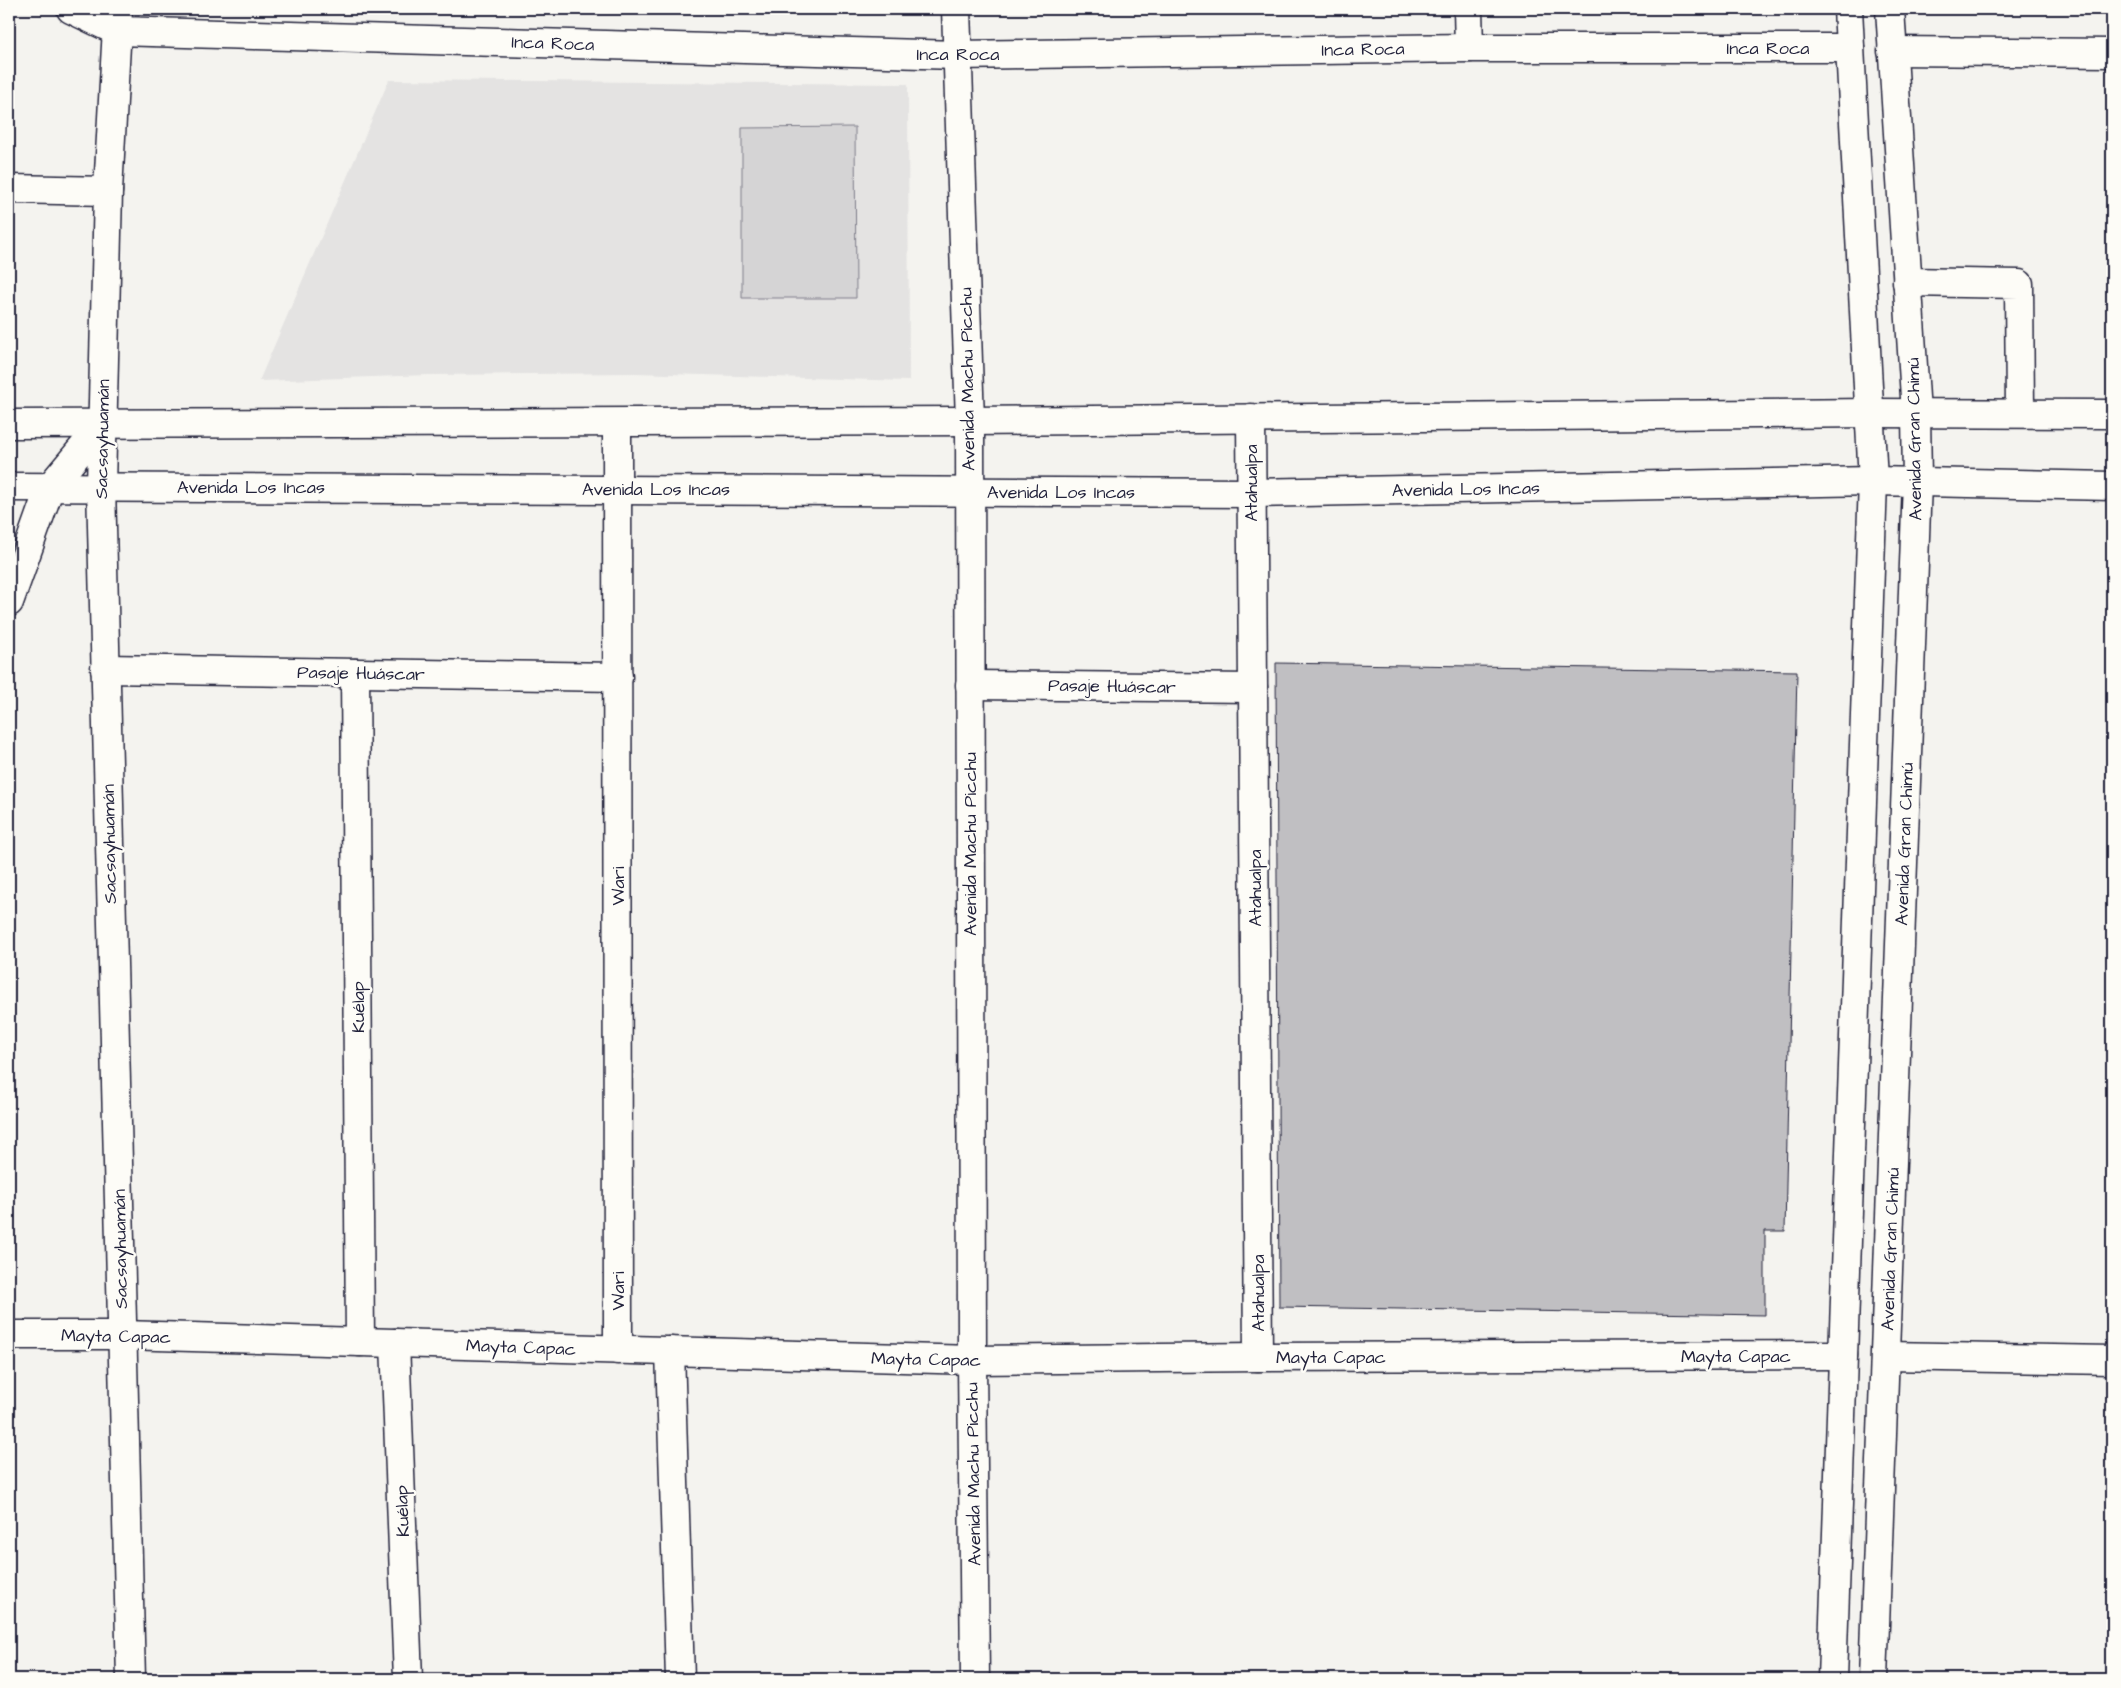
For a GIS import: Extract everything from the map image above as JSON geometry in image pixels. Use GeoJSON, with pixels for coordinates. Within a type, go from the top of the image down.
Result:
{"type":"FeatureCollection","features":[{"type":"Feature","properties":{"kind":"main road","name":"Inca Roca"},"geometry":{"type":"LineString","coordinates":[[71,9],[117,20],[957,55],[1469,48],[1850,48]]}},
{"type":"Feature","properties":{"kind":"main road","name":"Avenida Machu Picchu"},"geometry":{"type":"LineString","coordinates":[[956,9],[970,421],[972,1360],[975,1679]]}},
{"type":"Feature","properties":{"kind":"main road"},"geometry":{"type":"LineString","coordinates":[[1468,9],[1469,48]]}},
{"type":"Feature","properties":{"kind":"main road"},"geometry":{"type":"LineString","coordinates":[[1832,1679],[1873,481],[1871,413],[1848,9]]}},
{"type":"Feature","properties":{"kind":"main road","name":"Avenida Gran Chimú"},"geometry":{"type":"LineString","coordinates":[[1873,1679],[1917,482],[1916,413],[1890,9]]}},
{"type":"Feature","properties":{"kind":"main road","name":"Sacsayhuamán"},"geometry":{"type":"LineString","coordinates":[[117,20],[108,191],[101,486],[131,1679]]}},
{"type":"Feature","properties":{"kind":"main road"},"geometry":{"type":"LineString","coordinates":[[1892,51],[2112,53]]}},
{"type":"Feature","properties":{"kind":"main road"},"geometry":{"type":"LineString","coordinates":[[9,189],[108,191]]}},
{"type":"Feature","properties":{"kind":"main road"},"geometry":{"type":"LineString","coordinates":[[1907,282],[2019,284],[2020,412]]}},
{"type":"Feature","properties":{"kind":"main road"},"geometry":{"type":"LineString","coordinates":[[9,424],[970,421],[2020,412],[2112,414]]}},
{"type":"Feature","properties":{"kind":"main road","name":"Atahualpa"},"geometry":{"type":"LineString","coordinates":[[1251,418],[1258,1357]]}},
{"type":"Feature","properties":{"kind":"main road","name":"Wari"},"geometry":{"type":"LineString","coordinates":[[617,423],[618,1350]]}},
{"type":"Feature","properties":{"kind":"main road"},"geometry":{"type":"LineString","coordinates":[[9,602],[50,487],[102,425]]}},
{"type":"Feature","properties":{"kind":"main road","name":"Avenida Los Incas"},"geometry":{"type":"LineString","coordinates":[[9,487],[1251,493],[1873,481],[2112,486]]}},
{"type":"Feature","properties":{"kind":"main road","name":"Pasaje Huáscar"},"geometry":{"type":"LineString","coordinates":[[105,669],[618,677]]}},
{"type":"Feature","properties":{"kind":"main road","name":"Kuélap"},"geometry":{"type":"LineString","coordinates":[[355,673],[360,1342]]}},
{"type":"Feature","properties":{"kind":"main road","name":"Pasaje Huáscar"},"geometry":{"type":"LineString","coordinates":[[970,685],[1253,688]]}},
{"type":"Feature","properties":{"kind":"main road","name":"Mayta Capac"},"geometry":{"type":"LineString","coordinates":[[9,1335],[122,1335],[972,1360],[1843,1355]]}},
{"type":"Feature","properties":{"kind":"main road","name":"Kuélap"},"geometry":{"type":"LineString","coordinates":[[395,1343],[408,1679]]}},
{"type":"Feature","properties":{"kind":"main road"},"geometry":{"type":"LineString","coordinates":[[670,1351],[680,1679]]}},
{"type":"Feature","properties":{"kind":"main road"},"geometry":{"type":"LineString","coordinates":[[1886,1356],[2112,1360]]}},
{"type":"Feature","properties":{"kind":"shaded area"},"geometry":{"type":"Polygon","coordinates":[[[389,80],[908,84],[909,381],[635,373],[428,375],[259,381],[389,80]]]}},
{"type":"Feature","properties":{"kind":"shaded area"},"geometry":{"type":"Polygon","coordinates":[[[855,127],[856,298],[742,298],[742,128],[855,127]]]}},
{"type":"Feature","properties":{"kind":"building"},"geometry":{"type":"Polygon","coordinates":[[[1276,663],[1797,671],[1785,1231],[1765,1231],[1765,1315],[1279,1307],[1276,663]]]}}]}
